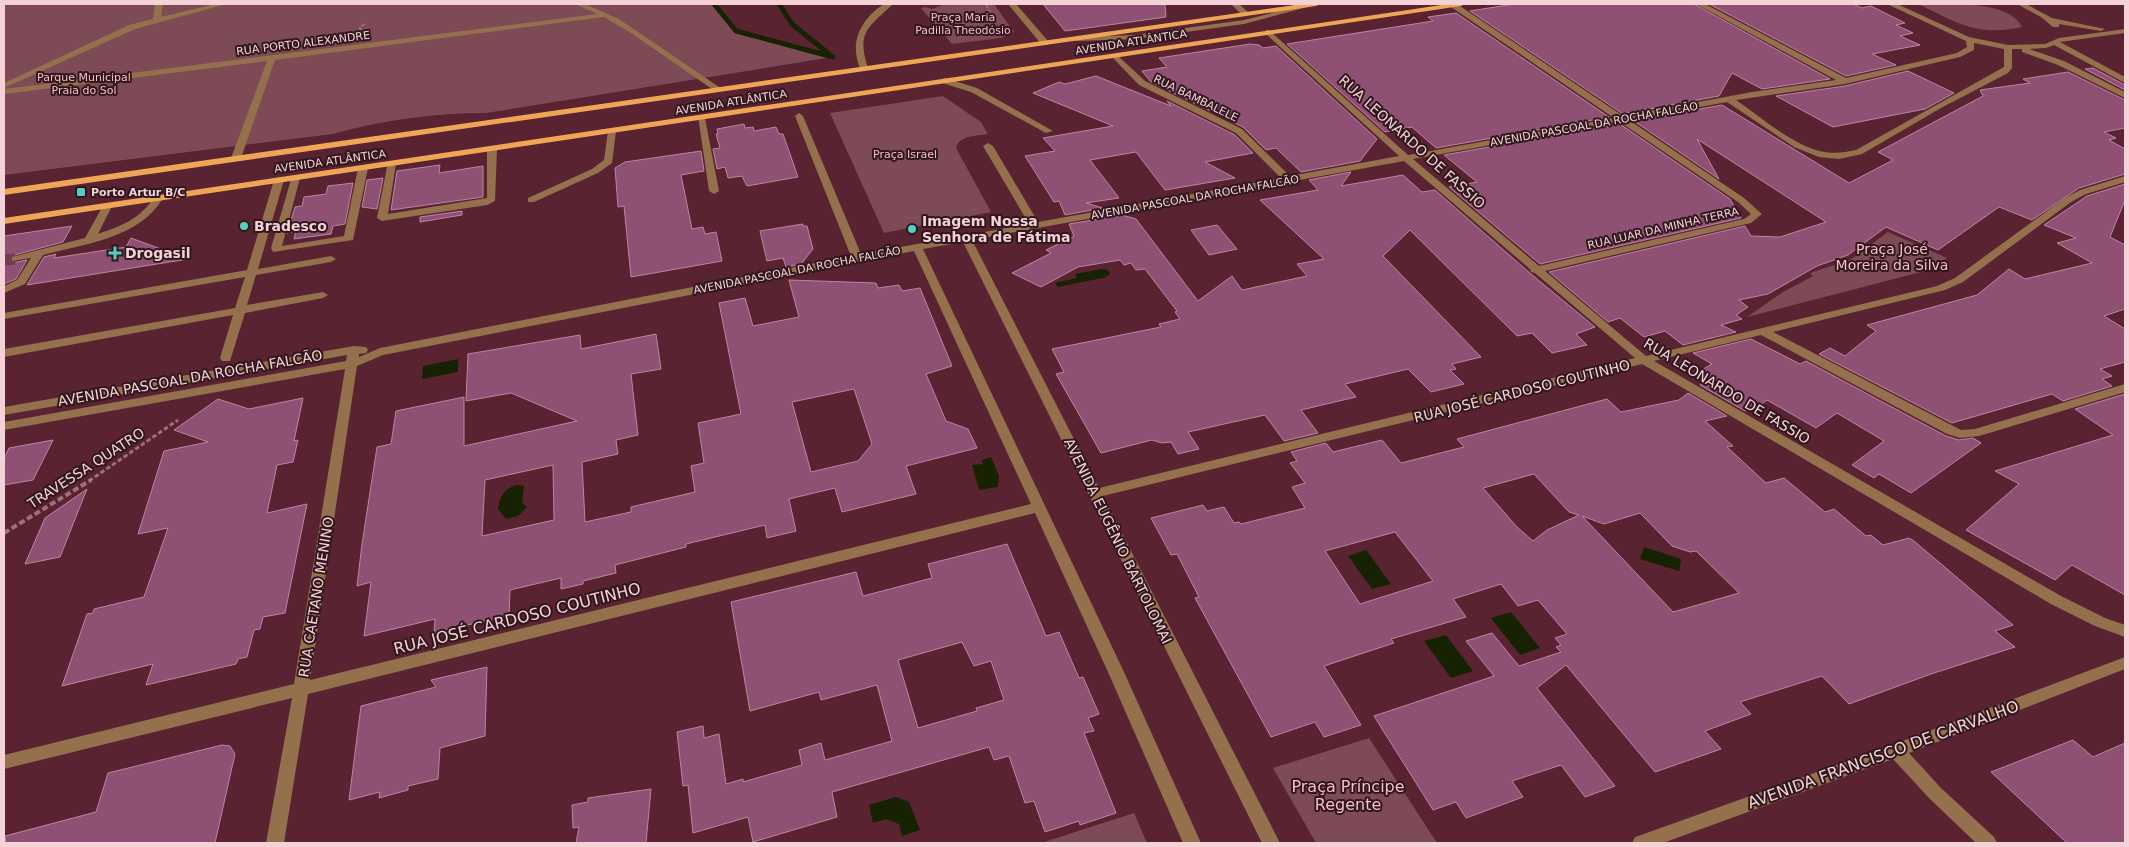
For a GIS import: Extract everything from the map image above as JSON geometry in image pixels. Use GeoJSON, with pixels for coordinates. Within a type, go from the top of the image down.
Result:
{"type":"FeatureCollection","features":[{"type":"Feature","properties":{"kind":"main road","name":"AVENIDA ATLÂNTICA"},"geometry":{"type":"LineString","coordinates":[[4,192],[1315,4]]}},
{"type":"Feature","properties":{"kind":"main road"},"geometry":{"type":"LineString","coordinates":[[1269,32],[1263,22],[1264,19],[1315,4]]}},
{"type":"Feature","properties":{"kind":"main road","name":"AVENIDA ATLÂNTICA"},"geometry":{"type":"LineString","coordinates":[[4,221],[1458,4]]}},
{"type":"Feature","properties":{"kind":"street"},"geometry":{"type":"LineString","coordinates":[[157,20],[159,4]]}},
{"type":"Feature","properties":{"kind":"street"},"geometry":{"type":"LineString","coordinates":[[4,86],[107,38],[157,20],[223,4]]}},
{"type":"Feature","properties":{"kind":"street"},"geometry":{"type":"LineString","coordinates":[[579,4],[605,15],[718,89]]}},
{"type":"Feature","properties":{"kind":"street"},"geometry":{"type":"LineString","coordinates":[[864,68],[861,61],[860,33],[869,20],[889,4]]}},
{"type":"Feature","properties":{"kind":"street"},"geometry":{"type":"LineString","coordinates":[[1012,4],[1045,43]]}},
{"type":"Feature","properties":{"kind":"street"},"geometry":{"type":"LineString","coordinates":[[1235,4],[1246,14]]}},
{"type":"Feature","properties":{"kind":"street"},"geometry":{"type":"LineString","coordinates":[[1074,39],[1135,37],[1244,22],[1315,4]]}},
{"type":"Feature","properties":{"kind":"street","name":"RUA LUAR DA MINHA TERRA"},"geometry":{"type":"LineString","coordinates":[[1458,4],[1741,200],[1757,214],[1747,221],[1535,270]]}},
{"type":"Feature","properties":{"kind":"street"},"geometry":{"type":"LineString","coordinates":[[1700,4],[1845,81]]}},
{"type":"Feature","properties":{"kind":"street"},"geometry":{"type":"LineString","coordinates":[[1891,4],[1946,31],[1970,40],[2013,48],[2060,63],[2125,95]]}},
{"type":"Feature","properties":{"kind":"street"},"geometry":{"type":"LineString","coordinates":[[2021,4],[2052,20],[2088,28],[2125,31]]}},
{"type":"Feature","properties":{"kind":"street","name":"RUA PORTO ALEXANDRE"},"geometry":{"type":"LineString","coordinates":[[4,92],[605,15]]}},
{"type":"Feature","properties":{"kind":"street"},"geometry":{"type":"LineString","coordinates":[[2052,20],[2061,33],[2057,41]]}},
{"type":"Feature","properties":{"kind":"street"},"geometry":{"type":"LineString","coordinates":[[2013,48],[2046,46],[2057,41],[2125,31]]}},
{"type":"Feature","properties":{"kind":"street","name":"RUA LEONARDO DE FASSIO"},"geometry":{"type":"LineString","coordinates":[[1269,32],[1406,158],[1535,270],[1645,361],[2056,600],[2100,622],[2125,630]]}},
{"type":"Feature","properties":{"kind":"street","name":"AVENIDA PASCOAL DA ROCHA FALCÃO"},"geometry":{"type":"LineString","coordinates":[[4,411],[353,357],[857,258],[1289,181],[1406,158],[1845,81],[1960,55],[1971,48],[1970,40]]}},
{"type":"Feature","properties":{"kind":"street"},"geometry":{"type":"LineString","coordinates":[[2057,41],[2084,60],[2125,80]]}},
{"type":"Feature","properties":{"kind":"street"},"geometry":{"type":"LineString","coordinates":[[1730,100],[1797,145],[1822,155],[1839,156],[1859,152],[1938,106],[2005,71],[2008,68],[2013,48]]}},
{"type":"Feature","properties":{"kind":"street","name":"RUA BAMBALELE"},"geometry":{"type":"LineString","coordinates":[[1116,56],[1142,83],[1238,131],[1289,181]]}},
{"type":"Feature","properties":{"kind":"street"},"geometry":{"type":"LineString","coordinates":[[236,158],[272,58]]}},
{"type":"Feature","properties":{"kind":"street"},"geometry":{"type":"LineString","coordinates":[[2060,63],[2074,59],[2084,60]]}},
{"type":"Feature","properties":{"kind":"street"},"geometry":{"type":"LineString","coordinates":[[945,81],[974,90],[1049,131]]}},
{"type":"Feature","properties":{"kind":"street"},"geometry":{"type":"LineString","coordinates":[[799,116],[857,258]]}},
{"type":"Feature","properties":{"kind":"street"},"geometry":{"type":"LineString","coordinates":[[701,118],[714,191]]}},
{"type":"Feature","properties":{"kind":"street"},"geometry":{"type":"LineString","coordinates":[[531,200],[595,171],[608,161],[612,131]]}},
{"type":"Feature","properties":{"kind":"street"},"geometry":{"type":"LineString","coordinates":[[988,146],[1035,226]]}},
{"type":"Feature","properties":{"kind":"street"},"geometry":{"type":"LineString","coordinates":[[391,164],[382,218],[487,202],[492,199],[492,149]]}},
{"type":"Feature","properties":{"kind":"street"},"geometry":{"type":"LineString","coordinates":[[295,178],[276,248],[278,250],[348,238],[363,168]]}},
{"type":"Feature","properties":{"kind":"street","name":"RUA JOSÉ CARDOSO COUTINHO"},"geometry":{"type":"LineString","coordinates":[[1096,493],[1645,361],[1952,284],[2068,200],[2083,192],[2125,179]]}},
{"type":"Feature","properties":{"kind":"street"},"geometry":{"type":"LineString","coordinates":[[226,358],[279,180]]}},
{"type":"Feature","properties":{"kind":"street"},"geometry":{"type":"LineString","coordinates":[[16,259],[38,255],[89,240],[143,220],[153,210],[158,198]]}},
{"type":"Feature","properties":{"kind":"street"},"geometry":{"type":"LineString","coordinates":[[89,240],[106,206]]}},
{"type":"Feature","properties":{"kind":"street","name":"AVENIDA EUGÊNIO BARTOLOMAI"},"geometry":{"type":"LineString","coordinates":[[966,238],[1271,843]]}},
{"type":"Feature","properties":{"kind":"street"},"geometry":{"type":"LineString","coordinates":[[917,247],[1116,672],[1192,843]]}},
{"type":"Feature","properties":{"kind":"street"},"geometry":{"type":"LineString","coordinates":[[4,290],[21,282],[38,255]]}},
{"type":"Feature","properties":{"kind":"street"},"geometry":{"type":"LineString","coordinates":[[4,316],[332,259]]}},
{"type":"Feature","properties":{"kind":"street"},"geometry":{"type":"LineString","coordinates":[[4,353],[323,294]]}},
{"type":"Feature","properties":{"kind":"street"},"geometry":{"type":"LineString","coordinates":[[1762,331],[1892,401],[1960,434],[1975,433],[2125,388]]}},
{"type":"Feature","properties":{"kind":"street","name":"AVENIDA PASCOAL DA ROCHA FALCÃO"},"geometry":{"type":"LineString","coordinates":[[4,426],[216,390],[353,357]]}},
{"type":"Feature","properties":{"kind":"street","name":"RUA CAETANO MENINO"},"geometry":{"type":"LineString","coordinates":[[275,843],[353,357]]}},
{"type":"Feature","properties":{"kind":"street","name":"RUA JOSÉ CARDOSO COUTINHO"},"geometry":{"type":"LineString","coordinates":[[4,762],[1038,507]]}},
{"type":"Feature","properties":{"kind":"street","name":"AVENIDA FRANCISCO DE CARVALHO"},"geometry":{"type":"LineString","coordinates":[[1641,843],[1896,751],[2125,664]]}},
{"type":"Feature","properties":{"kind":"street"},"geometry":{"type":"LineString","coordinates":[[1896,751],[1935,793],[1988,843]]}},
{"type":"Feature","properties":{"kind":"path","name":"TRAVESSA QUATRO"},"geometry":{"type":"LineString","coordinates":[[4,533],[96,477],[178,420]]}},
{"type":"Feature","properties":{"kind":"green space","name":"Parque Municipal Praia do Sol"},"geometry":{"type":"Polygon","coordinates":[[[4,4],[714,4],[736,31],[833,57],[486,113],[409,118],[333,134],[4,175],[4,4]]]}},
{"type":"Feature","properties":{"kind":"green space","name":"Praça Maria Padilla Theodósio"},"geometry":{"type":"Polygon","coordinates":[[[945,4],[994,4],[1014,32],[1001,38],[952,44],[921,8],[932,9],[945,4]]]}},
{"type":"Feature","properties":{"kind":"green space"},"geometry":{"type":"Polygon","coordinates":[[[1918,4],[1961,4],[1992,8],[2005,12],[2015,18],[2022,27],[2006,30],[1980,29],[1956,22],[1918,4]]]}},
{"type":"Feature","properties":{"kind":"green space","name":"Praça Israel"},"geometry":{"type":"Polygon","coordinates":[[[943,96],[981,122],[988,134],[965,138],[956,148],[991,212],[884,233],[830,113],[943,96]]]}},
{"type":"Feature","properties":{"kind":"green space","name":"Praça José Moreira da Silva"},"geometry":{"type":"Polygon","coordinates":[[[1888,232],[1947,258],[1925,271],[1747,317],[1783,292],[1813,276],[1810,273],[1850,260],[1888,232]]]}},
{"type":"Feature","properties":{"kind":"green space","name":"Praça Príncipe Regente"},"geometry":{"type":"Polygon","coordinates":[[[1369,738],[1437,843],[1316,843],[1273,768],[1369,738]]]}},
{"type":"Feature","properties":{"kind":"green space"},"geometry":{"type":"Polygon","coordinates":[[[1134,813],[1147,843],[1041,843],[1134,813]]]}},
{"type":"Feature","properties":{"kind":"shaded area"},"geometry":{"type":"Polygon","coordinates":[[[1102,269],[1108,270],[1110,274],[1108,276],[1104,273],[1107,277],[1058,287],[1055,283],[1077,278],[1075,274],[1102,269]]]}},
{"type":"Feature","properties":{"kind":"shaded area"},"geometry":{"type":"Polygon","coordinates":[[[458,359],[458,372],[422,379],[423,366],[458,359]]]}},
{"type":"Feature","properties":{"kind":"shaded area"},"geometry":{"type":"Polygon","coordinates":[[[991,457],[999,476],[998,487],[979,490],[972,465],[983,464],[982,460],[991,457]]]}},
{"type":"Feature","properties":{"kind":"shaded area"},"geometry":{"type":"Polygon","coordinates":[[[517,485],[524,486],[522,503],[527,507],[518,516],[506,519],[498,509],[500,501],[503,494],[509,488],[517,485]]]}},
{"type":"Feature","properties":{"kind":"shaded area"},"geometry":{"type":"Polygon","coordinates":[[[1644,547],[1681,559],[1679,571],[1640,559],[1644,547]]]}},
{"type":"Feature","properties":{"kind":"shaded area"},"geometry":{"type":"Polygon","coordinates":[[[1366,550],[1391,584],[1372,589],[1348,556],[1366,550]]]}},
{"type":"Feature","properties":{"kind":"shaded area"},"geometry":{"type":"Polygon","coordinates":[[[1511,612],[1540,648],[1520,655],[1491,618],[1511,612]]]}},
{"type":"Feature","properties":{"kind":"shaded area"},"geometry":{"type":"Polygon","coordinates":[[[1446,635],[1473,671],[1451,678],[1424,641],[1446,635]]]}},
{"type":"Feature","properties":{"kind":"shaded area"},"geometry":{"type":"Polygon","coordinates":[[[896,797],[909,802],[920,830],[902,836],[899,824],[886,819],[873,823],[869,805],[896,797]]]}},
{"type":"Feature","properties":{"kind":"building"},"geometry":{"type":"Polygon","coordinates":[[[1043,4],[1165,4],[1166,17],[1065,31],[1043,4]]]}},
{"type":"Feature","properties":{"kind":"building"},"geometry":{"type":"Polygon","coordinates":[[[1514,4],[1694,4],[1830,79],[1762,89],[1732,73],[1719,96],[1623,114],[1470,11],[1514,4]]]}},
{"type":"Feature","properties":{"kind":"building"},"geometry":{"type":"Polygon","coordinates":[[[1709,4],[1853,4],[1862,8],[1871,6],[1905,23],[1896,25],[1913,33],[1900,36],[1920,45],[1872,54],[1896,65],[1846,76],[1709,4]]]}},
{"type":"Feature","properties":{"kind":"building"},"geometry":{"type":"Polygon","coordinates":[[[1456,13],[1609,117],[1436,148],[1412,127],[1385,132],[1287,44],[1433,21],[1428,17],[1456,13]]]}},
{"type":"Feature","properties":{"kind":"building"},"geometry":{"type":"Polygon","coordinates":[[[1250,44],[1259,45],[1263,48],[1276,46],[1377,139],[1360,161],[1301,172],[1276,148],[1266,150],[1243,127],[1151,82],[1142,71],[1167,67],[1159,58],[1250,44]]]}},
{"type":"Feature","properties":{"kind":"building"},"geometry":{"type":"Polygon","coordinates":[[[2093,68],[2125,85],[2125,90],[2085,69],[2093,68]]]}},
{"type":"Feature","properties":{"kind":"building"},"geometry":{"type":"Polygon","coordinates":[[[1908,71],[1954,93],[1925,109],[1833,127],[1776,96],[1845,86],[1908,71]]]}},
{"type":"Feature","properties":{"kind":"building"},"geometry":{"type":"Polygon","coordinates":[[[2068,72],[2125,100],[2125,128],[2104,132],[2116,138],[2109,140],[2125,149],[2125,174],[2079,188],[2032,220],[1999,207],[1938,250],[1886,227],[1848,255],[1817,266],[1768,294],[1739,300],[1748,307],[1736,315],[1742,319],[1721,325],[1736,332],[1683,345],[1665,331],[1644,337],[1620,318],[1608,322],[1549,272],[1745,226],[1751,236],[1780,237],[1826,222],[1697,139],[1719,179],[1634,121],[1722,105],[1849,183],[1893,160],[1878,152],[1983,96],[1980,90],[2030,83],[2023,79],[2068,72]]]}},
{"type":"Feature","properties":{"kind":"building"},"geometry":{"type":"Polygon","coordinates":[[[1096,76],[1171,106],[1167,101],[1235,135],[1253,153],[1205,162],[1235,178],[1165,190],[1136,152],[1090,160],[1119,198],[1086,203],[1103,208],[1065,215],[1059,201],[1054,202],[1025,156],[1055,151],[1043,138],[1113,126],[1033,93],[1059,82],[1065,84],[1096,76]]]}},
{"type":"Feature","properties":{"kind":"building"},"geometry":{"type":"Polygon","coordinates":[[[744,124],[745,128],[753,127],[754,131],[776,127],[779,134],[783,134],[798,177],[747,186],[742,176],[728,178],[725,167],[717,169],[713,149],[720,148],[716,134],[718,134],[717,129],[744,124]]]}},
{"type":"Feature","properties":{"kind":"building"},"geometry":{"type":"Polygon","coordinates":[[[1620,124],[1730,199],[1741,218],[1540,264],[1449,187],[1477,182],[1444,155],[1620,124]]]}},
{"type":"Feature","properties":{"kind":"building"},"geometry":{"type":"Polygon","coordinates":[[[701,151],[704,171],[681,175],[692,229],[703,227],[705,234],[716,232],[722,261],[631,277],[624,206],[618,207],[615,168],[625,162],[701,151]]]}},
{"type":"Feature","properties":{"kind":"building"},"geometry":{"type":"Polygon","coordinates":[[[440,165],[439,173],[483,166],[483,197],[391,210],[397,171],[440,165]]]}},
{"type":"Feature","properties":{"kind":"building"},"geometry":{"type":"Polygon","coordinates":[[[1351,172],[1341,186],[1403,175],[1422,192],[1435,190],[1595,327],[1576,334],[1587,345],[1552,353],[1532,333],[1517,336],[1410,230],[1383,256],[1481,357],[1452,364],[1456,369],[1450,370],[1464,384],[1431,392],[1408,369],[1345,384],[1356,397],[1301,410],[1318,433],[1284,441],[1265,415],[1188,432],[1199,449],[1178,454],[1171,442],[1162,443],[1152,440],[1101,453],[1056,374],[1064,372],[1052,349],[1161,327],[1159,324],[1180,319],[1175,312],[1177,311],[1145,269],[1136,270],[1131,263],[1124,265],[1120,260],[1078,267],[1041,287],[1012,273],[1051,253],[1046,250],[1074,236],[1069,224],[1122,215],[1136,219],[1198,301],[1232,276],[1242,290],[1307,276],[1297,264],[1324,259],[1260,200],[1318,190],[1309,180],[1351,172]]]}},
{"type":"Feature","properties":{"kind":"building"},"geometry":{"type":"Polygon","coordinates":[[[383,178],[377,209],[362,207],[367,180],[383,178]]]}},
{"type":"Feature","properties":{"kind":"building"},"geometry":{"type":"Polygon","coordinates":[[[353,183],[345,224],[333,226],[331,234],[294,239],[296,231],[287,233],[295,207],[302,206],[304,197],[326,194],[328,186],[353,183]]]}},
{"type":"Feature","properties":{"kind":"building"},"geometry":{"type":"Polygon","coordinates":[[[2125,184],[2125,200],[2110,237],[2125,245],[2125,309],[2104,316],[2125,329],[2125,362],[2100,369],[2112,376],[2102,379],[2112,386],[2063,401],[2052,394],[1952,423],[1819,354],[1830,348],[1845,356],[1876,331],[1867,325],[1977,295],[2009,269],[2025,279],[2092,263],[2057,243],[2076,238],[2044,225],[2087,196],[2125,184]]]}},
{"type":"Feature","properties":{"kind":"building"},"geometry":{"type":"Polygon","coordinates":[[[462,211],[462,215],[420,222],[420,217],[462,211]]]}},
{"type":"Feature","properties":{"kind":"building"},"geometry":{"type":"Polygon","coordinates":[[[803,224],[803,226],[807,226],[813,249],[801,264],[786,267],[783,258],[767,261],[760,231],[803,224]]]}},
{"type":"Feature","properties":{"kind":"building"},"geometry":{"type":"Polygon","coordinates":[[[1217,225],[1237,249],[1209,255],[1191,230],[1217,225]]]}},
{"type":"Feature","properties":{"kind":"building"},"geometry":{"type":"Polygon","coordinates":[[[72,226],[63,242],[11,256],[12,263],[27,260],[16,279],[4,284],[4,236],[72,226]]]}},
{"type":"Feature","properties":{"kind":"building","name":"Drogasil"},"geometry":{"type":"Polygon","coordinates":[[[131,238],[188,259],[27,285],[44,257],[56,254],[54,258],[126,247],[131,238]]]}},
{"type":"Feature","properties":{"kind":"building"},"geometry":{"type":"Polygon","coordinates":[[[789,280],[876,283],[878,288],[899,285],[902,291],[920,288],[952,366],[926,374],[946,421],[968,429],[977,448],[906,466],[916,494],[842,512],[835,488],[789,499],[796,531],[767,538],[765,525],[686,544],[686,547],[615,565],[616,573],[583,581],[583,584],[561,589],[561,578],[510,590],[509,615],[434,633],[435,619],[364,636],[371,582],[357,586],[362,544],[377,447],[391,444],[396,411],[464,397],[464,446],[577,421],[511,393],[466,401],[468,354],[580,335],[581,349],[656,334],[661,369],[631,374],[638,435],[616,440],[618,454],[582,462],[585,522],[631,512],[631,507],[695,492],[691,466],[704,463],[698,423],[741,414],[719,303],[745,298],[753,326],[799,317],[789,280]],[[854,389],[792,402],[811,472],[858,461],[872,444],[854,389]],[[553,465],[485,480],[482,536],[554,520],[553,465]]]}},
{"type":"Feature","properties":{"kind":"building"},"geometry":{"type":"Polygon","coordinates":[[[1751,339],[1800,364],[1806,361],[1946,436],[1959,440],[1973,438],[1981,443],[1911,493],[1879,474],[1874,478],[1852,465],[1884,441],[1837,413],[1816,428],[1767,400],[1755,409],[1745,411],[1700,385],[1709,378],[1698,372],[1712,364],[1693,353],[1751,339]]]}},
{"type":"Feature","properties":{"kind":"building"},"geometry":{"type":"Polygon","coordinates":[[[1688,393],[1727,416],[1705,421],[1733,446],[1727,447],[1766,483],[1784,478],[1825,512],[1834,509],[1866,536],[1871,535],[1883,545],[1909,538],[1914,541],[2013,625],[1995,631],[2015,647],[1931,674],[1849,704],[1822,676],[1740,702],[1751,714],[1705,731],[1721,749],[1655,772],[1566,665],[1537,688],[1615,786],[1585,797],[1561,765],[1512,781],[1523,797],[1466,818],[1456,802],[1433,810],[1374,716],[1494,676],[1466,641],[1492,633],[1519,666],[1561,652],[1556,647],[1561,645],[1555,638],[1567,634],[1538,600],[1518,606],[1501,584],[1453,599],[1466,617],[1391,639],[1394,643],[1324,666],[1361,725],[1324,737],[1315,722],[1271,737],[1195,598],[1199,597],[1177,554],[1171,555],[1151,518],[1203,505],[1207,511],[1224,507],[1234,523],[1239,522],[1241,524],[1305,508],[1292,487],[1305,483],[1290,463],[1297,461],[1291,452],[1326,443],[1333,452],[1382,440],[1401,463],[1464,447],[1457,439],[1607,399],[1621,412],[1679,400],[1688,393]],[[1534,474],[1483,488],[1517,527],[1533,541],[1547,530],[1579,515],[1569,512],[1534,474]],[[1640,513],[1604,524],[1582,516],[1673,612],[1739,593],[1696,551],[1690,552],[1672,546],[1640,513]],[[1395,532],[1325,551],[1360,604],[1433,581],[1395,532]]]}},
{"type":"Feature","properties":{"kind":"building"},"geometry":{"type":"Polygon","coordinates":[[[2125,394],[2125,595],[2072,565],[2055,580],[1966,530],[2019,484],[1995,471],[2113,435],[2075,409],[2125,394]]]}},
{"type":"Feature","properties":{"kind":"building"},"geometry":{"type":"Polygon","coordinates":[[[303,398],[294,441],[298,440],[293,462],[277,465],[267,513],[307,504],[285,613],[263,617],[260,629],[254,630],[247,657],[238,659],[236,664],[146,685],[153,664],[62,686],[87,614],[93,613],[94,609],[144,597],[168,528],[138,534],[164,451],[208,442],[174,430],[218,399],[249,409],[303,398]]]}},
{"type":"Feature","properties":{"kind":"building"},"geometry":{"type":"Polygon","coordinates":[[[53,440],[33,480],[4,485],[4,459],[9,448],[53,440]]]}},
{"type":"Feature","properties":{"kind":"building"},"geometry":{"type":"Polygon","coordinates":[[[87,489],[60,557],[25,564],[45,518],[87,489]]]}},
{"type":"Feature","properties":{"kind":"building"},"geometry":{"type":"Polygon","coordinates":[[[1007,544],[1046,636],[1059,632],[1079,678],[1083,677],[1099,714],[1088,718],[1094,731],[1084,733],[1116,813],[1080,825],[1079,821],[1045,832],[1034,801],[1025,803],[1009,756],[994,760],[989,747],[832,792],[837,817],[753,842],[748,817],[693,833],[688,785],[683,786],[677,732],[703,726],[704,738],[719,734],[726,784],[743,779],[743,782],[802,765],[799,750],[821,743],[825,760],[892,741],[877,685],[821,700],[819,692],[750,711],[731,602],[856,572],[863,596],[932,578],[928,564],[1007,544]],[[962,642],[898,660],[918,728],[977,711],[976,708],[1004,700],[991,661],[974,666],[962,642]]]}},
{"type":"Feature","properties":{"kind":"building"},"geometry":{"type":"Polygon","coordinates":[[[487,667],[485,736],[440,748],[438,779],[408,786],[408,790],[379,798],[380,792],[349,800],[361,706],[436,687],[431,680],[487,667]]]}},
{"type":"Feature","properties":{"kind":"building"},"geometry":{"type":"Polygon","coordinates":[[[2073,740],[2093,757],[2125,743],[2125,843],[2067,843],[1991,772],[2073,740]]]}},
{"type":"Feature","properties":{"kind":"building"},"geometry":{"type":"Polygon","coordinates":[[[222,745],[230,746],[235,754],[215,843],[6,843],[5,836],[96,812],[108,773],[222,745]]]}},
{"type":"Feature","properties":{"kind":"building"},"geometry":{"type":"Polygon","coordinates":[[[651,789],[646,843],[576,843],[579,827],[573,828],[572,805],[588,802],[588,798],[651,789]]]}},
{"type":"Feature","properties":{"kind":"waterway"},"geometry":{"type":"LineString","coordinates":[[714,4],[736,31],[833,57]]}},
{"type":"Feature","properties":{"kind":"waterway"},"geometry":{"type":"LineString","coordinates":[[779,4],[792,24],[829,54]]}},
{"type":"Feature","properties":{"kind":"tunnel"},"geometry":{"type":"LineString","coordinates":[[4,260],[16,259]]}},
{"type":"Feature","properties":{"kind":"place","name":"Porto Artur B/C"},"geometry":{"type":"Point","coordinates":[81,192]}},
{"type":"Feature","properties":{"kind":"place","name":"Bradesco"},"geometry":{"type":"Point","coordinates":[244,226]}},
{"type":"Feature","properties":{"kind":"place","name":"Imagem Nossa Senhora de Fátima"},"geometry":{"type":"Point","coordinates":[912,229]}},
{"type":"Feature","properties":{"kind":"place","name":"Drogasil"},"geometry":{"type":"Point","coordinates":[115,253]}}]}
